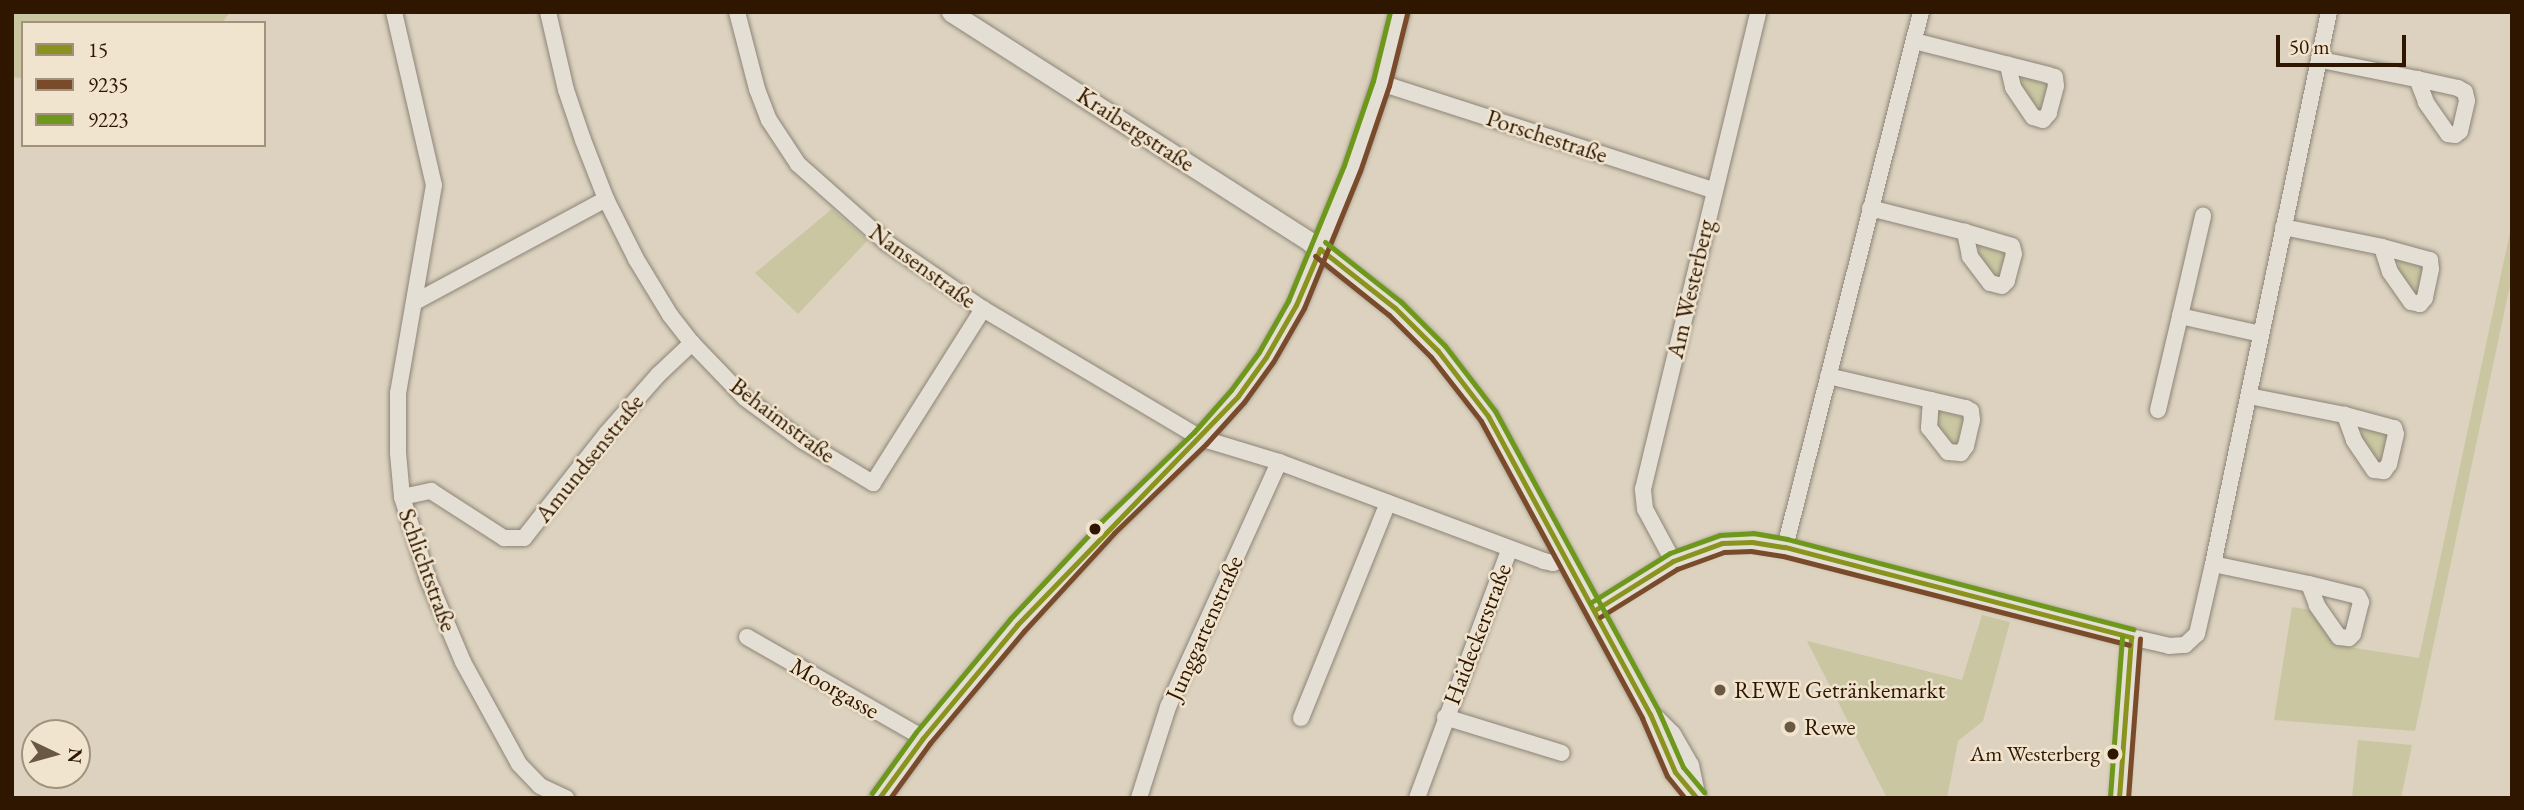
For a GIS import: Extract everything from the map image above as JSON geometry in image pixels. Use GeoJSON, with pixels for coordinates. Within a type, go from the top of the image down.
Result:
{"type":"FeatureCollection","features":[{"type":"Feature","properties":{"kind":"street","name":"Schlichtstraße"},"geometry":{"type":"LineString","coordinates":[[394,12],[434,185],[398,393],[398,453],[402,497],[428,579],[463,662],[519,764],[540,786],[566,798]]}},
{"type":"Feature","properties":{"kind":"street","name":"Behaimstraße"},"geometry":{"type":"LineString","coordinates":[[548,12],[566,90],[606,199],[636,259],[670,316],[692,343],[745,398],[803,441],[873,483],[983,309]]}},
{"type":"Feature","properties":{"kind":"street","name":"Nansenstraße"},"geometry":{"type":"LineString","coordinates":[[737,12],[765,110],[798,164],[887,243],[983,309],[1200,438],[1279,462],[1544,562],[1553,563],[1567,558]]}},
{"type":"Feature","properties":{"kind":"street","name":"Kraibergstraße"},"geometry":{"type":"LineString","coordinates":[[951,12],[1127,122],[1320,248],[1395,308],[1438,351],[1488,416],[1650,713],[1675,772],[1696,797]]}},
{"type":"Feature","properties":{"kind":"street"},"geometry":{"type":"LineString","coordinates":[[879,798],[923,738],[1050,588],[1200,438],[1238,396],[1266,357],[1296,304],[1320,248],[1381,83],[1399,12]]}},
{"type":"Feature","properties":{"kind":"street","name":"Am Westerberg"},"geometry":{"type":"LineString","coordinates":[[1673,561],[1645,509],[1643,489],[1758,12]]}},
{"type":"Feature","properties":{"kind":"street"},"geometry":{"type":"LineString","coordinates":[[1785,547],[1921,12]]}},
{"type":"Feature","properties":{"kind":"street"},"geometry":{"type":"LineString","coordinates":[[1595,610],[1673,561],[1722,543],[1752,542],[1785,547],[2131,637],[2169,646],[2185,645],[2197,634],[2213,564],[2329,12]]}},
{"type":"Feature","properties":{"kind":"street"},"geometry":{"type":"LineString","coordinates":[[1914,41],[2008,65]]}},
{"type":"Feature","properties":{"kind":"street"},"geometry":{"type":"LineString","coordinates":[[2321,60],[2417,79]]}},
{"type":"Feature","properties":{"kind":"street","name":"Porschestraße"},"geometry":{"type":"LineString","coordinates":[[1381,83],[1713,190]]}},
{"type":"Feature","properties":{"kind":"street"},"geometry":{"type":"LineString","coordinates":[[415,302],[606,199]]}},
{"type":"Feature","properties":{"kind":"street"},"geometry":{"type":"LineString","coordinates":[[1870,208],[1965,232]]}},
{"type":"Feature","properties":{"kind":"street"},"geometry":{"type":"LineString","coordinates":[[2158,410],[2203,216]]}},
{"type":"Feature","properties":{"kind":"street"},"geometry":{"type":"LineString","coordinates":[[2283,227],[2382,247]]}},
{"type":"Feature","properties":{"kind":"street"},"geometry":{"type":"LineString","coordinates":[[2179,316],[2261,334]]}},
{"type":"Feature","properties":{"kind":"street","name":"Amundsenstraße"},"geometry":{"type":"LineString","coordinates":[[402,497],[431,491],[503,538],[524,538],[606,435],[658,375],[692,343]]}},
{"type":"Feature","properties":{"kind":"street"},"geometry":{"type":"LineString","coordinates":[[1828,376],[1931,400]]}},
{"type":"Feature","properties":{"kind":"street"},"geometry":{"type":"LineString","coordinates":[[2249,396],[2345,415]]}},
{"type":"Feature","properties":{"kind":"street","name":"Junggartenstraße"},"geometry":{"type":"LineString","coordinates":[[1139,798],[1168,708],[1279,462]]}},
{"type":"Feature","properties":{"kind":"street"},"geometry":{"type":"LineString","coordinates":[[1301,718],[1388,503]]}},
{"type":"Feature","properties":{"kind":"street","name":"Haideckerstraße"},"geometry":{"type":"LineString","coordinates":[[1417,798],[1509,550]]}},
{"type":"Feature","properties":{"kind":"street"},"geometry":{"type":"LineString","coordinates":[[2213,564],[2309,584]]}},
{"type":"Feature","properties":{"kind":"street","name":"Moorgasse"},"geometry":{"type":"LineString","coordinates":[[747,637],[923,738]]}},
{"type":"Feature","properties":{"kind":"street"},"geometry":{"type":"LineString","coordinates":[[2119,798],[2131,637]]}},
{"type":"Feature","properties":{"kind":"street","name":"Haideckerstraße"},"geometry":{"type":"LineString","coordinates":[[1445,717],[1562,753]]}},
{"type":"Feature","properties":{"kind":"shaded area"},"geometry":{"type":"Polygon","coordinates":[[[12,12],[230,12],[223,21],[21,21],[21,78],[12,77],[12,12]]]}},
{"type":"Feature","properties":{"kind":"shaded area"},"geometry":{"type":"Polygon","coordinates":[[[2023,77],[2048,84],[2041,112],[2032,110],[2020,88],[2023,77]]]}},
{"type":"Feature","properties":{"kind":"shaded area"},"geometry":{"type":"Polygon","coordinates":[[[832,209],[868,240],[798,314],[755,273],[832,209]]]}},
{"type":"Feature","properties":{"kind":"shaded area"},"geometry":{"type":"Polygon","coordinates":[[[2512,223],[2512,276],[2415,731],[2274,720],[2292,607],[2311,610],[2336,645],[2419,658],[2512,223]]]}},
{"type":"Feature","properties":{"kind":"shaded area"},"geometry":{"type":"Polygon","coordinates":[[[1980,244],[2006,251],[1999,279],[1990,277],[1977,255],[1980,244]]]}},
{"type":"Feature","properties":{"kind":"shaded area"},"geometry":{"type":"Polygon","coordinates":[[[2400,260],[2425,266],[2418,295],[2410,294],[2397,273],[2400,260]]]}},
{"type":"Feature","properties":{"kind":"shaded area"},"geometry":{"type":"Polygon","coordinates":[[[1938,411],[1964,417],[1957,445],[1948,443],[1935,422],[1938,411]]]}},
{"type":"Feature","properties":{"kind":"shaded area"},"geometry":{"type":"Polygon","coordinates":[[[2363,428],[2388,434],[2382,463],[2373,462],[2360,441],[2363,428]]]}},
{"type":"Feature","properties":{"kind":"shaded area"},"geometry":{"type":"Polygon","coordinates":[[[1982,615],[2010,622],[1983,721],[1958,741],[1947,798],[1887,798],[1807,641],[1962,680],[1982,615]]]}},
{"type":"Feature","properties":{"kind":"shaded area"},"geometry":{"type":"Polygon","coordinates":[[[2358,740],[2412,745],[2401,798],[2352,798],[2358,740]]]}},
{"type":"Feature","properties":{"kind":"transit line","name":"9223"},"geometry":{"type":"LineString","coordinates":[[872,793],[916,732],[1010,619],[1102,521],[1194,432],[1231,390],[1259,352],[1288,301],[1344,165],[1373,81],[1390,12]]}},
{"type":"Feature","properties":{"kind":"transit line","name":"9235"},"geometry":{"type":"LineString","coordinates":[[890,798],[930,743],[1024,631],[1114,533],[1206,444],[1244,402],[1273,362],[1304,308],[1360,171],[1389,86],[1407,14]]}},
{"type":"Feature","properties":{"kind":"transit line","name":"9223"},"geometry":{"type":"LineString","coordinates":[[1325,242],[1401,302],[1445,346],[1495,411],[1658,710],[1683,767],[1704,792]]}},
{"type":"Feature","properties":{"kind":"transit line","name":"15"},"geometry":{"type":"LineString","coordinates":[[1320,249],[1395,308],[1438,351],[1488,416],[1650,714],[1675,772],[1697,798]]}},
{"type":"Feature","properties":{"kind":"transit line","name":"15"},"geometry":{"type":"LineString","coordinates":[[879,798],[923,738],[1017,625],[1238,396],[1266,357],[1296,305],[1320,249]]}},
{"type":"Feature","properties":{"kind":"transit line","name":"9235"},"geometry":{"type":"LineString","coordinates":[[1315,256],[1389,315],[1431,357],[1481,421],[1642,718],[1667,776],[1685,798]]}},
{"type":"Feature","properties":{"kind":"transit line","name":"9223"},"geometry":{"type":"LineString","coordinates":[[1590,603],[1670,553],[1720,535],[1753,533],[1787,539],[2133,629]]}},
{"type":"Feature","properties":{"kind":"transit line","name":"15"},"geometry":{"type":"LineString","coordinates":[[1595,610],[1673,561],[1722,543],[1752,542],[1785,547],[2131,637]]}},
{"type":"Feature","properties":{"kind":"transit line","name":"9235"},"geometry":{"type":"LineString","coordinates":[[1600,617],[1677,569],[1724,552],[1751,551],[1783,556],[2129,645]]}},
{"type":"Feature","properties":{"kind":"transit line","name":"9223"},"geometry":{"type":"LineString","coordinates":[[2110,797],[2122,636]]}},
{"type":"Feature","properties":{"kind":"transit line","name":"15"},"geometry":{"type":"LineString","coordinates":[[2119,798],[2131,637]]}},
{"type":"Feature","properties":{"kind":"transit line","name":"9235"},"geometry":{"type":"LineString","coordinates":[[2128,798],[2140,638]]}},
{"type":"Feature","properties":{"kind":"place","name":"REWE Getränkemarkt"},"geometry":{"type":"Point","coordinates":[1720,690]}},
{"type":"Feature","properties":{"kind":"place","name":"Rewe"},"geometry":{"type":"Point","coordinates":[1790,727]}},
{"type":"Feature","properties":{"kind":"place","name":"Am Westerberg"},"geometry":{"type":"Point","coordinates":[2113,754]}}]}
